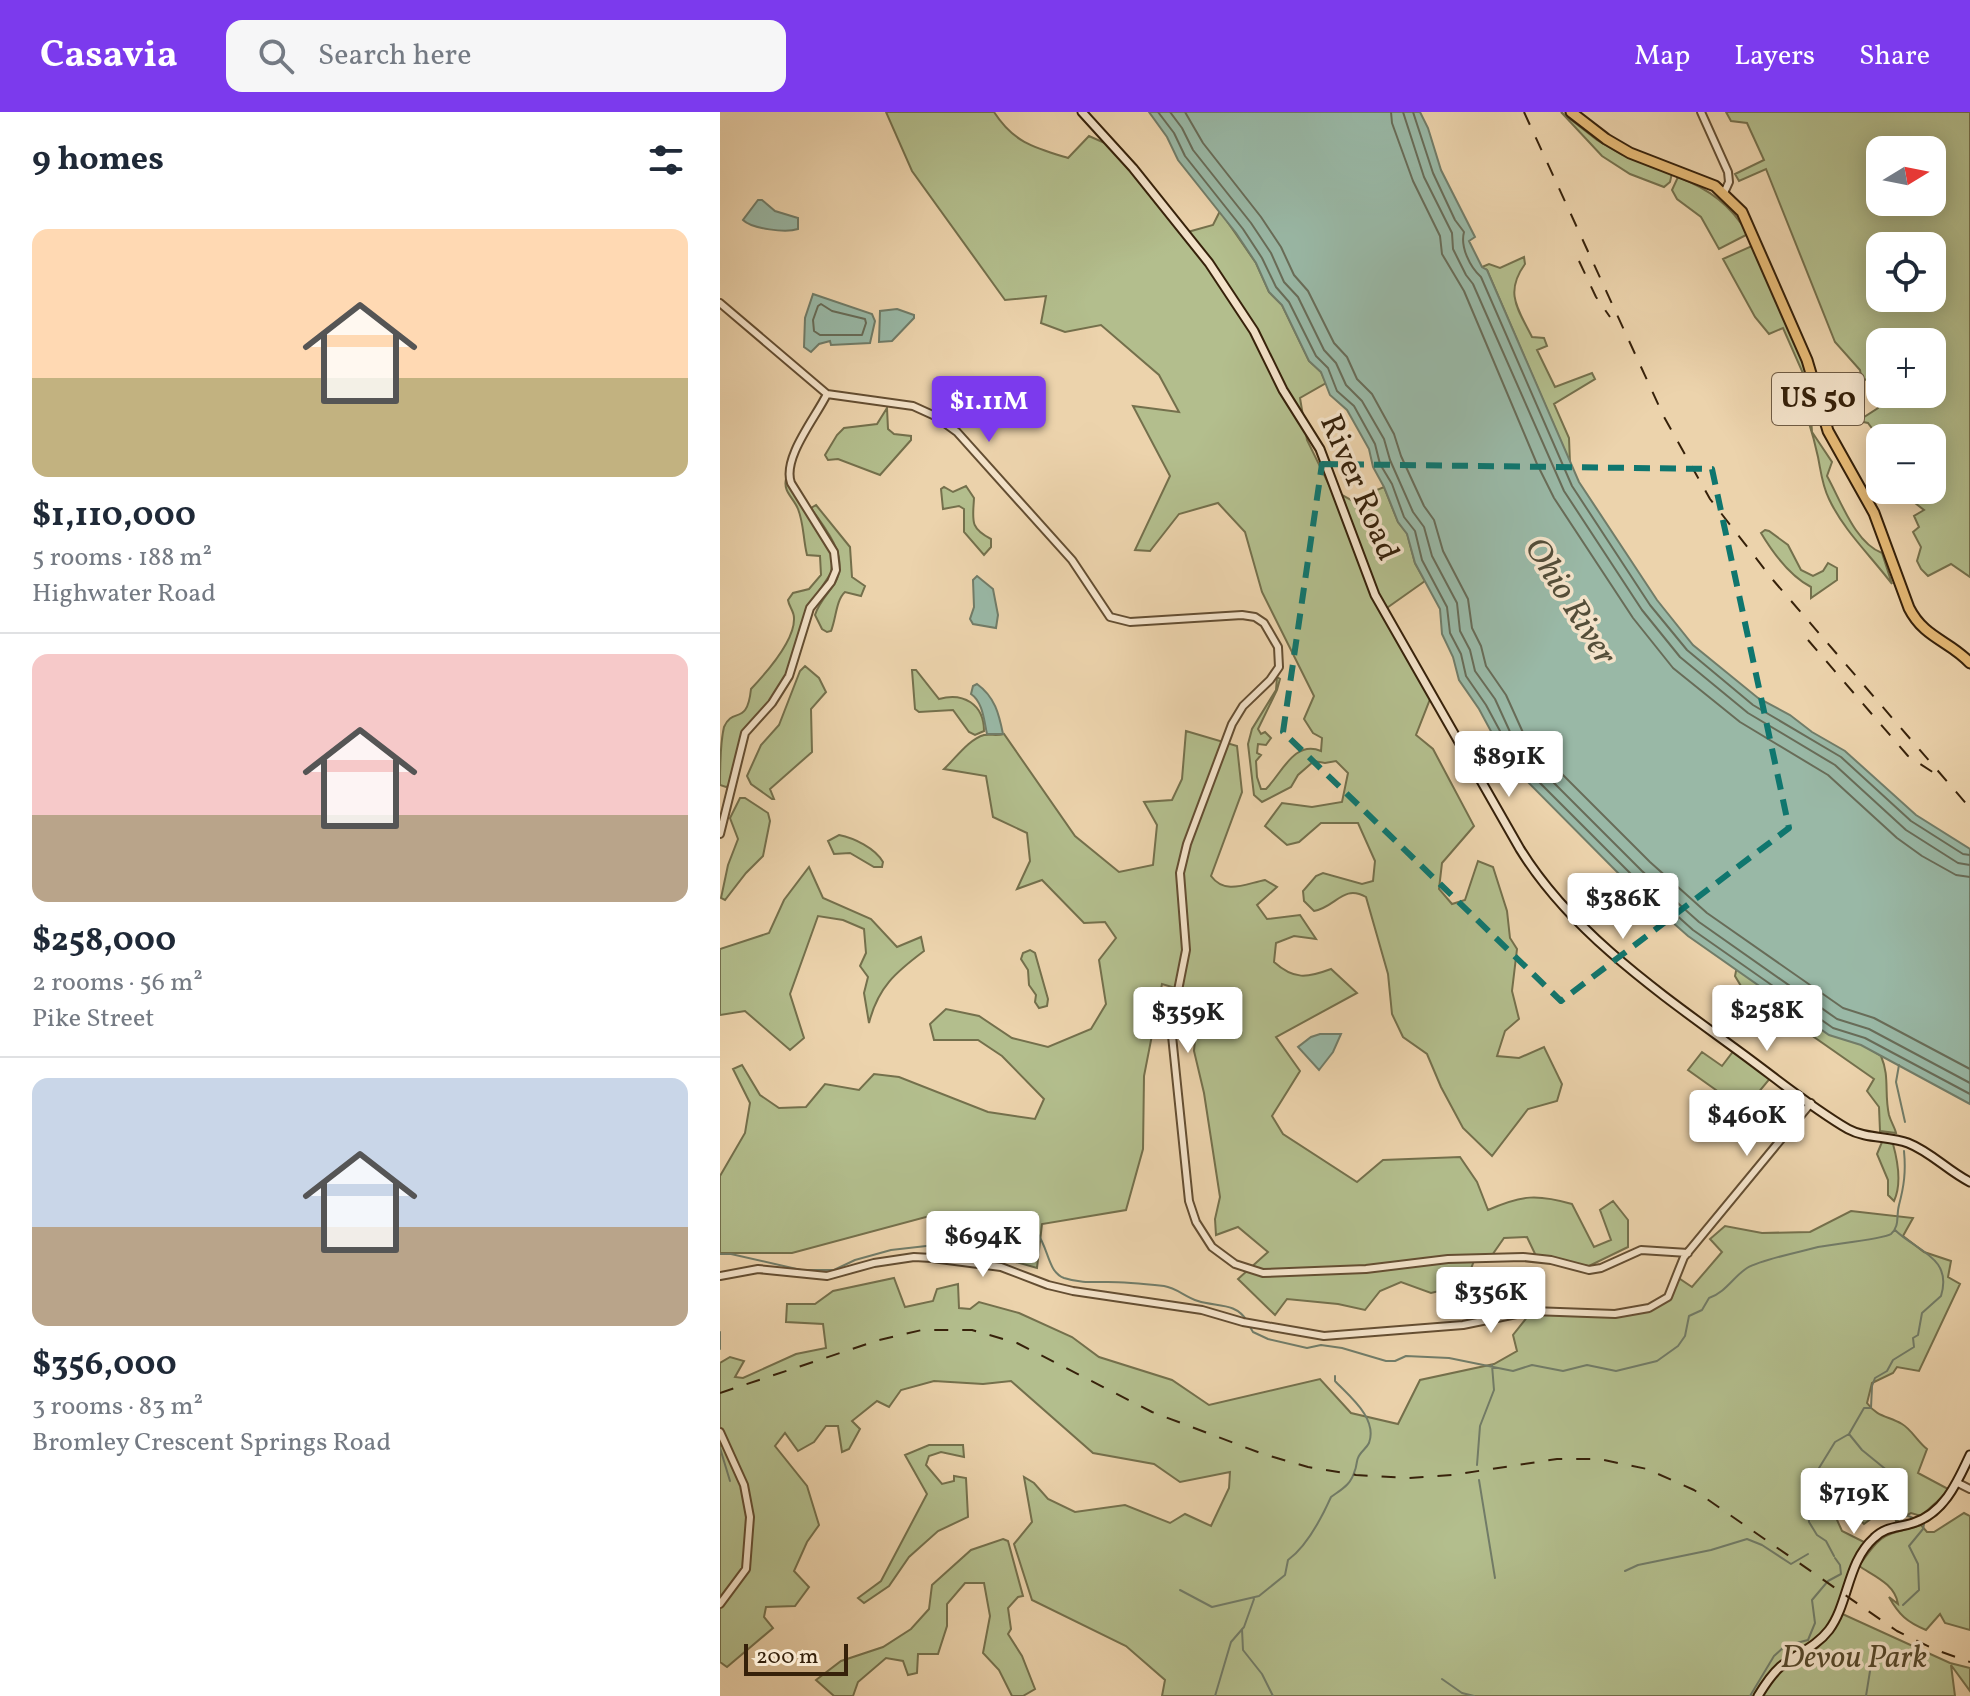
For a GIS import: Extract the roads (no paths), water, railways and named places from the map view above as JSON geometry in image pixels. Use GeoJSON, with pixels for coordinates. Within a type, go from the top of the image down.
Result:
{"type":"FeatureCollection","features":[{"type":"Feature","properties":{"kind":"main road","name":"River Road"},"geometry":{"type":"LineString","coordinates":[[1082,112],[1133,168],[1209,263],[1254,331],[1283,390],[1320,449],[1375,595],[1520,849],[1560,902],[1601,942],[1669,999],[1811,1103],[1852,1131],[1907,1143],[1927,1152],[1970,1182]]}},
{"type":"Feature","properties":{"kind":"main road","name":"US 50"},"geometry":{"type":"LineString","coordinates":[[1571,112],[1630,153],[1697,177],[1724,193],[1748,222],[1807,360],[1825,425],[1874,513],[1912,614],[1932,636],[1970,663]]}},
{"type":"Feature","properties":{"kind":"main road"},"geometry":{"type":"LineString","coordinates":[[1758,1696],[1778,1669],[1821,1640],[1830,1629],[1857,1561],[1870,1542],[1887,1529],[1918,1521],[1941,1504],[1958,1483],[1970,1455]]}},
{"type":"Feature","properties":{"kind":"street"},"geometry":{"type":"LineString","coordinates":[[1701,112],[1729,177],[1724,193]]}},
{"type":"Feature","properties":{"kind":"street"},"geometry":{"type":"LineString","coordinates":[[720,303],[827,394],[913,406],[947,424],[1062,548],[1102,606],[1115,619],[1130,622],[1242,615],[1261,621],[1276,642],[1280,655],[1279,667],[1243,706],[1231,726],[1187,844],[1180,873],[1186,950],[1172,1015],[1174,1066],[1189,1201],[1196,1222],[1212,1247],[1243,1267],[1277,1274],[1366,1269],[1448,1259],[1523,1257],[1551,1260],[1589,1270],[1601,1268],[1641,1250],[1688,1253]]}},
{"type":"Feature","properties":{"kind":"street"},"geometry":{"type":"LineString","coordinates":[[720,834],[745,733],[772,703],[789,676],[806,617],[836,570],[834,552],[791,483],[788,472],[793,456],[827,394]]}},
{"type":"Feature","properties":{"kind":"street"},"geometry":{"type":"LineString","coordinates":[[720,1276],[758,1269],[827,1276],[874,1263],[914,1257],[933,1258],[1001,1267],[1062,1289],[1202,1310],[1243,1322],[1324,1336],[1463,1325],[1532,1311],[1615,1314],[1649,1308],[1668,1297],[1688,1253],[1811,1103]]}},
{"type":"Feature","properties":{"kind":"street"},"geometry":{"type":"LineString","coordinates":[[720,1432],[744,1485],[750,1517],[746,1569],[720,1604]]}},
{"type":"Feature","properties":{"kind":"street"},"geometry":{"type":"LineString","coordinates":[[1958,1483],[1970,1489]]}},
{"type":"Feature","properties":{"kind":"water","name":"Ohio River"},"geometry":{"type":"Polygon","coordinates":[[[1149,112],[1420,112],[1441,170],[1475,237],[1469,241],[1482,267],[1487,270],[1579,482],[1657,600],[1693,645],[1758,698],[1845,751],[1916,815],[1970,849],[1970,1104],[1861,1045],[1829,1035],[1688,936],[1629,884],[1503,757],[1494,745],[1493,735],[1479,709],[1459,680],[1442,634],[1440,609],[1415,563],[1407,534],[1398,522],[1373,467],[1369,449],[1347,410],[1330,395],[1321,372],[1309,361],[1282,305],[1269,292],[1256,263],[1178,160],[1167,137],[1149,112]]]}},
{"type":"Feature","properties":{"kind":"water"},"geometry":{"type":"Polygon","coordinates":[[[758,200],[775,211],[798,218],[798,229],[769,229],[747,223],[743,220],[758,200]]]}},
{"type":"Feature","properties":{"kind":"water"},"geometry":{"type":"Polygon","coordinates":[[[813,294],[872,314],[875,321],[870,343],[831,345],[830,341],[819,344],[811,352],[804,347],[805,318],[813,294]]]}},
{"type":"Feature","properties":{"kind":"water"},"geometry":{"type":"Polygon","coordinates":[[[897,309],[914,315],[914,318],[892,341],[879,342],[880,311],[897,309]]]}},
{"type":"Feature","properties":{"kind":"water"},"geometry":{"type":"Polygon","coordinates":[[[977,576],[993,589],[998,615],[996,628],[973,624],[970,619],[974,607],[973,580],[977,576]]]}},
{"type":"Feature","properties":{"kind":"water"},"geometry":{"type":"Polygon","coordinates":[[[977,684],[992,700],[1003,734],[987,734],[981,707],[971,694],[973,686],[977,684]]]}},
{"type":"Feature","properties":{"kind":"water"},"geometry":{"type":"Polygon","coordinates":[[[1320,1034],[1341,1034],[1333,1052],[1319,1070],[1298,1047],[1320,1034]]]}},
{"type":"Feature","properties":{"kind":"waterway"},"geometry":{"type":"LineString","coordinates":[[1899,1065],[1896,1082],[1905,1122]]}},
{"type":"Feature","properties":{"kind":"waterway"},"geometry":{"type":"LineString","coordinates":[[1250,1327],[1253,1332],[1268,1339],[1307,1348],[1321,1345],[1342,1348],[1386,1361],[1406,1356],[1449,1358],[1513,1371],[1532,1365],[1563,1371],[1587,1365],[1616,1371],[1657,1361],[1678,1346],[1685,1336],[1689,1316],[1702,1310],[1709,1298],[1747,1268],[1818,1247],[1891,1234],[1897,1224],[1905,1166],[1904,1151]]}},
{"type":"Feature","properties":{"kind":"waterway"},"geometry":{"type":"LineString","coordinates":[[720,1254],[801,1270],[834,1270],[855,1260],[891,1250],[935,1245],[1017,1218],[1036,1231],[1052,1267],[1064,1278],[1169,1287],[1198,1301],[1231,1308],[1247,1321]]}},
{"type":"Feature","properties":{"kind":"waterway"},"geometry":{"type":"LineString","coordinates":[[1814,1484],[1819,1468],[1835,1442],[1849,1434],[1864,1408],[1871,1408],[1875,1378],[1887,1371],[1893,1360],[1914,1347],[1913,1338],[1918,1335],[1922,1313],[1941,1296],[1942,1272],[1937,1264],[1895,1230]]}},
{"type":"Feature","properties":{"kind":"waterway"},"geometry":{"type":"LineString","coordinates":[[720,1332],[720,1349]]}},
{"type":"Feature","properties":{"kind":"waterway"},"geometry":{"type":"LineString","coordinates":[[1477,1465],[1480,1426],[1494,1390],[1492,1365]]}},
{"type":"Feature","properties":{"kind":"waterway"},"geometry":{"type":"LineString","coordinates":[[1180,1590],[1212,1607],[1259,1596],[1285,1575],[1288,1560],[1307,1540],[1331,1497],[1351,1479],[1359,1456],[1369,1443],[1371,1434],[1366,1416],[1335,1381],[1335,1376]]}},
{"type":"Feature","properties":{"kind":"waterway"},"geometry":{"type":"LineString","coordinates":[[1849,1434],[1862,1450],[1889,1472],[1897,1484],[1899,1512],[1913,1518]]}},
{"type":"Feature","properties":{"kind":"waterway"},"geometry":{"type":"LineString","coordinates":[[720,1448],[730,1481]]}},
{"type":"Feature","properties":{"kind":"waterway"},"geometry":{"type":"LineString","coordinates":[[1479,1480],[1495,1578]]}},
{"type":"Feature","properties":{"kind":"waterway"},"geometry":{"type":"LineString","coordinates":[[1812,1492],[1808,1504],[1809,1522],[1817,1535],[1826,1541],[1834,1556]]}},
{"type":"Feature","properties":{"kind":"waterway"},"geometry":{"type":"LineString","coordinates":[[1903,1605],[1919,1590],[1918,1564],[1909,1546],[1924,1524]]}},
{"type":"Feature","properties":{"kind":"waterway"},"geometry":{"type":"LineString","coordinates":[[1625,1571],[1638,1565],[1747,1539],[1791,1564],[1808,1554]]}},
{"type":"Feature","properties":{"kind":"waterway"},"geometry":{"type":"LineString","coordinates":[[1750,1696],[1774,1656],[1785,1646],[1808,1640],[1815,1623],[1812,1600],[1828,1581],[1841,1574],[1835,1558]]}},
{"type":"Feature","properties":{"kind":"waterway"},"geometry":{"type":"LineString","coordinates":[[1215,1696],[1231,1642],[1244,1627],[1254,1599]]}},
{"type":"Feature","properties":{"kind":"waterway"},"geometry":{"type":"LineString","coordinates":[[1242,1629],[1243,1650],[1262,1674],[1273,1696]]}},
{"type":"Feature","properties":{"kind":"waterway"},"geometry":{"type":"LineString","coordinates":[[1866,1696],[1879,1645]]}},
{"type":"Feature","properties":{"kind":"waterway"},"geometry":{"type":"LineString","coordinates":[[1442,1679],[1462,1693],[1474,1696]]}},
{"type":"Feature","properties":{"kind":"railway"},"geometry":{"type":"LineString","coordinates":[[1524,112],[1664,417],[1710,499],[1773,580],[1970,808]]}},
{"type":"Feature","properties":{"kind":"railway"},"geometry":{"type":"LineString","coordinates":[[1579,261],[1596,297],[1610,317]]}},
{"type":"Feature","properties":{"kind":"railway"},"geometry":{"type":"LineString","coordinates":[[1808,640],[1908,756],[1934,773]]}},
{"type":"Feature","properties":{"kind":"railway"},"geometry":{"type":"LineString","coordinates":[[720,1393],[879,1340],[922,1330],[972,1330],[1017,1343],[1152,1412],[1263,1454],[1308,1467],[1356,1475],[1408,1478],[1452,1475],[1557,1459],[1599,1459],[1647,1469],[1694,1490],[1897,1631],[1970,1662]]}},
{"type":"Feature","properties":{"kind":"park label","name":"Devou Park"},"geometry":{"type":"Point","coordinates":[1854,1659]}}]}
